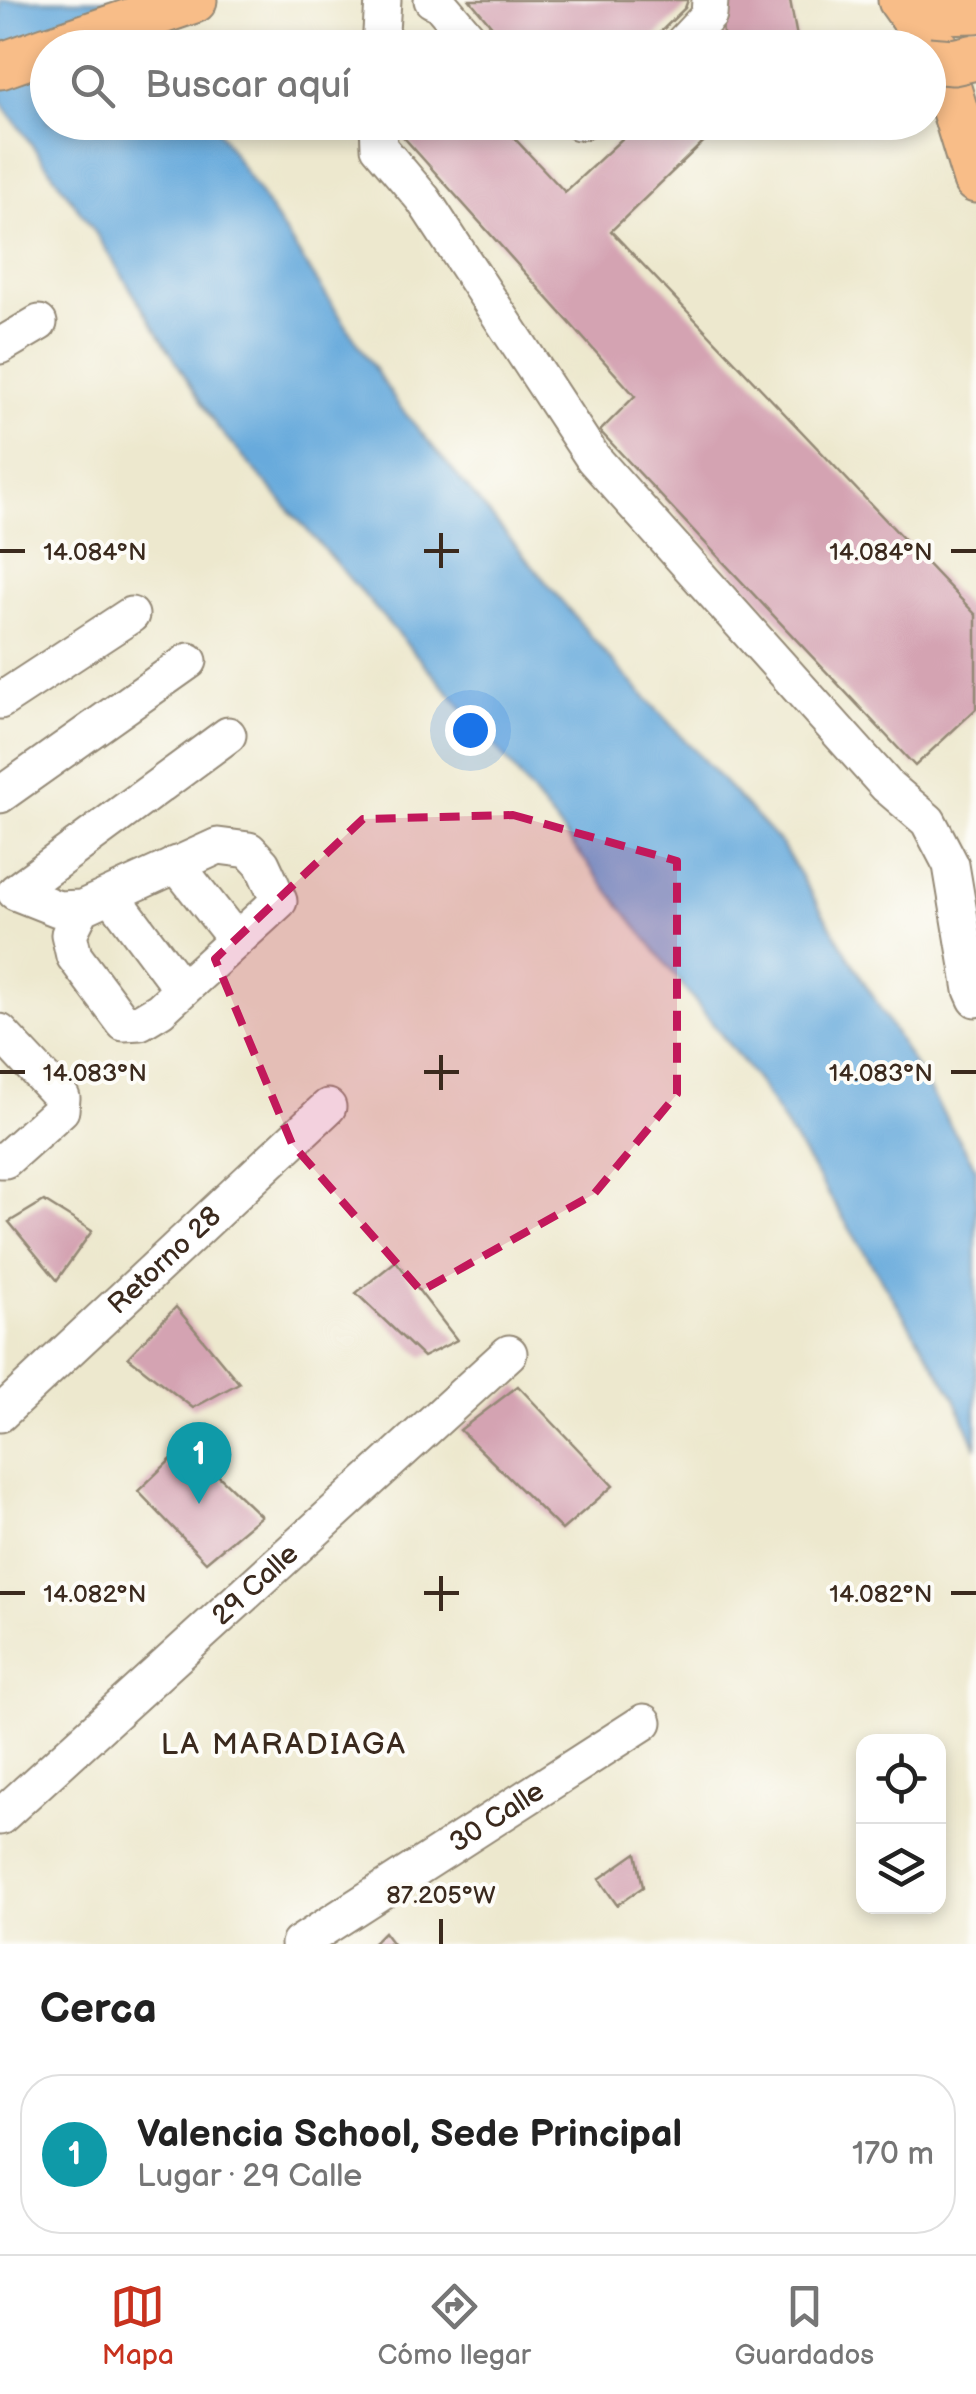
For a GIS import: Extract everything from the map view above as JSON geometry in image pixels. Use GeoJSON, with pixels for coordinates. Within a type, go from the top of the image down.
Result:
{"type":"FeatureCollection","features":[{"type":"Feature","properties":{"kind":"main road"},"geometry":{"type":"LineString","coordinates":[[104,30],[194,0]]}},
{"type":"Feature","properties":{"kind":"main road"},"geometry":{"type":"LineString","coordinates":[[903,10],[976,10]]}},
{"type":"Feature","properties":{"kind":"main road"},"geometry":{"type":"LineString","coordinates":[[903,10],[920,30]]}},
{"type":"Feature","properties":{"kind":"main road"},"geometry":{"type":"LineString","coordinates":[[0,66],[30,55]]}},
{"type":"Feature","properties":{"kind":"main road"},"geometry":{"type":"LineString","coordinates":[[946,61],[976,57]]}},
{"type":"Feature","properties":{"kind":"main road"},"geometry":{"type":"LineString","coordinates":[[946,82],[976,180]]}},
{"type":"Feature","properties":{"kind":"street"},"geometry":{"type":"LineString","coordinates":[[382,30],[384,0]]}},
{"type":"Feature","properties":{"kind":"street"},"geometry":{"type":"LineString","coordinates":[[432,0],[461,30]]}},
{"type":"Feature","properties":{"kind":"street"},"geometry":{"type":"LineString","coordinates":[[695,30],[709,15],[710,0]]}},
{"type":"Feature","properties":{"kind":"street"},"geometry":{"type":"LineString","coordinates":[[903,10],[976,41]]}},
{"type":"Feature","properties":{"kind":"street"},"geometry":{"type":"LineString","coordinates":[[379,140],[379,147],[423,199],[594,458],[887,786],[928,821],[951,865],[976,999]]}},
{"type":"Feature","properties":{"kind":"street"},"geometry":{"type":"LineString","coordinates":[[0,346],[39,323]]}},
{"type":"Feature","properties":{"kind":"street"},"geometry":{"type":"LineString","coordinates":[[0,700],[132,616]]}},
{"type":"Feature","properties":{"kind":"street"},"geometry":{"type":"LineString","coordinates":[[0,794],[190,661]]}},
{"type":"Feature","properties":{"kind":"street"},"geometry":{"type":"LineString","coordinates":[[15,893],[228,735]]}},
{"type":"Feature","properties":{"kind":"street"},"geometry":{"type":"LineString","coordinates":[[15,893],[58,910],[97,903],[218,846],[249,850],[262,864],[279,901],[160,1010],[140,1022],[124,1023],[74,956],[69,934],[97,903]]}},
{"type":"Feature","properties":{"kind":"street"},"geometry":{"type":"LineString","coordinates":[[176,864],[236,940]]}},
{"type":"Feature","properties":{"kind":"street"},"geometry":{"type":"LineString","coordinates":[[97,903],[181,988]]}},
{"type":"Feature","properties":{"kind":"street"},"geometry":{"type":"LineString","coordinates":[[0,1160],[5,1160],[61,1110],[62,1098],[2,1014]]}},
{"type":"Feature","properties":{"kind":"street","name":"Retorno 28"},"geometry":{"type":"LineString","coordinates":[[0,1414],[328,1106]]}},
{"type":"Feature","properties":{"kind":"street","name":"29 Calle"},"geometry":{"type":"LineString","coordinates":[[0,1816],[509,1353]]}},
{"type":"Feature","properties":{"kind":"street","name":"30 Calle"},"geometry":{"type":"LineString","coordinates":[[298,1944],[644,1722]]}},
{"type":"Feature","properties":{"kind":"highlighted area"},"geometry":{"type":"Polygon","coordinates":[[[513,815],[677,861],[677,1094],[594,1194],[421,1291],[292,1144],[215,959],[363,819],[513,815]]]}},
{"type":"Feature","properties":{"kind":"water"},"geometry":{"type":"Polygon","coordinates":[[[0,0],[127,0],[150,30],[30,30],[30,140],[224,140],[399,406],[610,659],[782,845],[976,1168],[976,1448],[954,1396],[759,1083],[493,743],[217,427],[95,232],[0,101],[0,0]]]}},
{"type":"Feature","properties":{"kind":"building"},"geometry":{"type":"Polygon","coordinates":[[[470,0],[688,0],[662,30],[495,30],[470,0]]]}},
{"type":"Feature","properties":{"kind":"building"},"geometry":{"type":"Polygon","coordinates":[[[720,0],[790,0],[796,30],[723,30],[720,0]]]}},
{"type":"Feature","properties":{"kind":"building"},"geometry":{"type":"Polygon","coordinates":[[[406,140],[516,140],[565,192],[621,140],[705,140],[611,231],[976,615],[976,709],[915,766],[600,431],[635,396],[406,140]]]}},
{"type":"Feature","properties":{"kind":"building"},"geometry":{"type":"Polygon","coordinates":[[[44,1201],[92,1231],[57,1280],[9,1222],[44,1201]]]}},
{"type":"Feature","properties":{"kind":"building"},"geometry":{"type":"Polygon","coordinates":[[[396,1261],[457,1340],[423,1357],[356,1293],[396,1261]]]}},
{"type":"Feature","properties":{"kind":"building"},"geometry":{"type":"Polygon","coordinates":[[[176,1307],[239,1383],[193,1408],[128,1357],[176,1307]]]}},
{"type":"Feature","properties":{"kind":"building"},"geometry":{"type":"Polygon","coordinates":[[[518,1386],[613,1486],[562,1530],[460,1430],[518,1386]]]}},
{"type":"Feature","properties":{"kind":"building"},"geometry":{"type":"Polygon","coordinates":[[[186,1445],[261,1516],[206,1562],[138,1491],[186,1445]]]}},
{"type":"Feature","properties":{"kind":"building"},"geometry":{"type":"Polygon","coordinates":[[[636,1853],[643,1887],[617,1905],[599,1879],[636,1853]]]}},
{"type":"Feature","properties":{"kind":"building"},"geometry":{"type":"Polygon","coordinates":[[[384,1932],[393,1944],[372,1944],[384,1932]]]}},
{"type":"Feature","properties":{"kind":"place","name":"Valencia School, Sede Principal"},"geometry":{"type":"Point","coordinates":[199,1504]}},
{"type":"Feature","properties":{"kind":"district","name":"LA MARADIAGA"},"geometry":{"type":"Point","coordinates":[284,1745]}}]}
